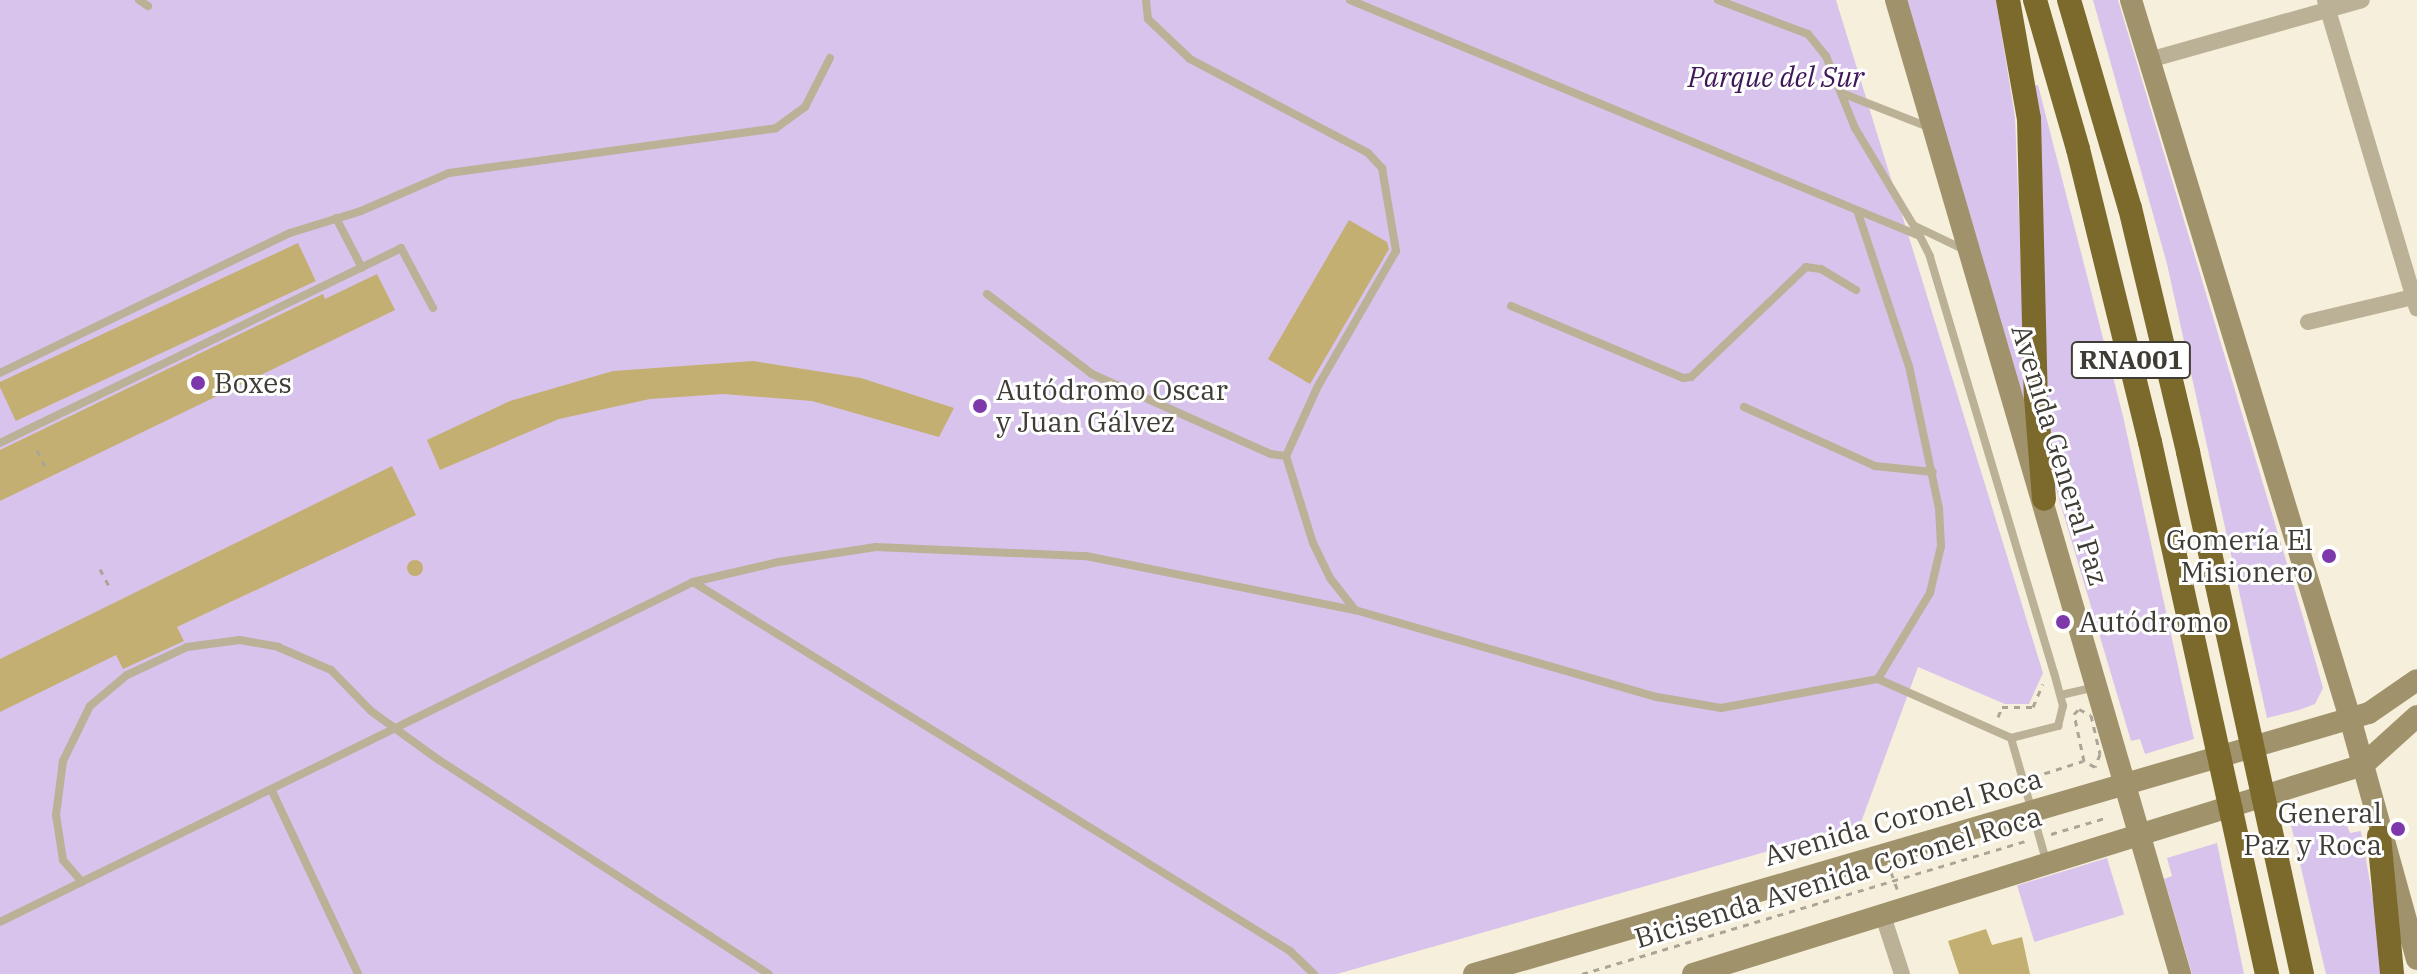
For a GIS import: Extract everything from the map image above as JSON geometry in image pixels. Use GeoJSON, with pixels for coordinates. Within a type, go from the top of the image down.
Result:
{"type":"FeatureCollection","features":[{"type":"Feature","properties":{"kind":"highway"},"geometry":{"type":"LineString","coordinates":[[2008,0],[2029,119],[2044,499]]}},
{"type":"Feature","properties":{"kind":"highway","name":"RNA001"},"geometry":{"type":"LineString","coordinates":[[2035,0],[2109,269],[2267,974]]}},
{"type":"Feature","properties":{"kind":"highway","name":"RNA001"},"geometry":{"type":"LineString","coordinates":[[2069,0],[2130,208],[2302,974]]}},
{"type":"Feature","properties":{"kind":"highway"},"geometry":{"type":"LineString","coordinates":[[2379,836],[2392,974]]}},
{"type":"Feature","properties":{"kind":"street","name":"Avenida General Paz"},"geometry":{"type":"LineString","coordinates":[[1896,0],[1969,255],[2044,499],[2138,838],[2180,974]]}},
{"type":"Feature","properties":{"kind":"street"},"geometry":{"type":"LineString","coordinates":[[2131,0],[2350,718],[2379,836],[2410,900],[2417,959]]}},
{"type":"Feature","properties":{"kind":"street"},"geometry":{"type":"LineString","coordinates":[[2149,60],[2326,5],[2362,0]]}},
{"type":"Feature","properties":{"kind":"street"},"geometry":{"type":"LineString","coordinates":[[2308,322],[2416,301],[2326,5]]}},
{"type":"Feature","properties":{"kind":"street","name":"Avenida Coronel Roca"},"geometry":{"type":"LineString","coordinates":[[1474,974],[2350,718],[2384,706],[2417,680]]}},
{"type":"Feature","properties":{"kind":"street"},"geometry":{"type":"LineString","coordinates":[[1693,974],[2138,838],[2363,765],[2417,716]]}},
{"type":"Feature","properties":{"kind":"street"},"geometry":{"type":"LineString","coordinates":[[1894,912],[1902,974]]}},
{"type":"Feature","properties":{"kind":"lane"},"geometry":{"type":"LineString","coordinates":[[139,0],[148,6]]}},
{"type":"Feature","properties":{"kind":"lane"},"geometry":{"type":"LineString","coordinates":[[1146,0],[1148,19],[1164,40],[1190,59],[1368,153],[1382,168],[1396,251],[1317,388],[1286,456],[1313,543],[1330,578],[1355,610]]}},
{"type":"Feature","properties":{"kind":"lane"},"geometry":{"type":"LineString","coordinates":[[1350,0],[1920,236]]}},
{"type":"Feature","properties":{"kind":"lane"},"geometry":{"type":"LineString","coordinates":[[0,922],[693,582],[778,562],[891,547],[1086,556],[1355,610],[1657,697],[1721,708],[1878,679],[2011,738],[2058,726],[2061,695],[1920,236],[1855,128],[1844,94],[1826,56],[1808,34],[1718,0]]}},
{"type":"Feature","properties":{"kind":"lane"},"geometry":{"type":"LineString","coordinates":[[0,373],[290,233],[336,218],[422,181],[481,165],[776,128],[805,107],[830,58]]}},
{"type":"Feature","properties":{"kind":"lane"},"geometry":{"type":"LineString","coordinates":[[1844,94],[1933,128]]}},
{"type":"Feature","properties":{"kind":"lane"},"geometry":{"type":"LineString","coordinates":[[1857,210],[1909,366],[1933,472],[1940,521],[1937,570],[1930,593],[1878,679]]}},
{"type":"Feature","properties":{"kind":"lane"},"geometry":{"type":"LineString","coordinates":[[336,218],[362,268]]}},
{"type":"Feature","properties":{"kind":"lane"},"geometry":{"type":"LineString","coordinates":[[1915,226],[1950,239],[1969,255]]}},
{"type":"Feature","properties":{"kind":"lane"},"geometry":{"type":"LineString","coordinates":[[0,443],[401,248],[433,308]]}},
{"type":"Feature","properties":{"kind":"lane"},"geometry":{"type":"LineString","coordinates":[[1511,306],[1683,378],[1691,377],[1806,267],[1821,269],[1856,290]]}},
{"type":"Feature","properties":{"kind":"lane"},"geometry":{"type":"LineString","coordinates":[[987,294],[1092,374],[1271,454],[1286,456]]}},
{"type":"Feature","properties":{"kind":"lane"},"geometry":{"type":"LineString","coordinates":[[1744,407],[1875,466],[1933,472]]}},
{"type":"Feature","properties":{"kind":"lane"},"geometry":{"type":"LineString","coordinates":[[693,582],[1290,951],[1314,974]]}},
{"type":"Feature","properties":{"kind":"lane"},"geometry":{"type":"LineString","coordinates":[[82,882],[63,860],[57,838],[63,761],[90,706],[127,675],[207,641],[240,640],[278,647],[331,670],[394,729],[769,974]]}},
{"type":"Feature","properties":{"kind":"lane"},"geometry":{"type":"LineString","coordinates":[[2061,695],[2096,687]]}},
{"type":"Feature","properties":{"kind":"lane"},"geometry":{"type":"LineString","coordinates":[[2011,738],[2047,865]]}},
{"type":"Feature","properties":{"kind":"lane"},"geometry":{"type":"LineString","coordinates":[[272,791],[358,974]]}},
{"type":"Feature","properties":{"kind":"path"},"geometry":{"type":"LineString","coordinates":[[37,450],[46,468]]}},
{"type":"Feature","properties":{"kind":"path"},"geometry":{"type":"LineString","coordinates":[[100,569],[109,586]]}},
{"type":"Feature","properties":{"kind":"path"},"geometry":{"type":"LineString","coordinates":[[1992,729],[2002,707],[2033,707],[2040,687],[2054,673]]}},
{"type":"Feature","properties":{"kind":"path"},"geometry":{"type":"LineString","coordinates":[[1999,788],[2084,761],[2095,767],[2100,754],[2089,711],[2083,708],[2074,714],[2084,761]]}},
{"type":"Feature","properties":{"kind":"path","name":"Bicisenda Avenida Coronel Roca"},"geometry":{"type":"LineString","coordinates":[[1582,974],[2105,818]]}},
{"type":"Feature","properties":{"kind":"path"},"geometry":{"type":"LineString","coordinates":[[1884,854],[1894,880],[1894,912]]}},
{"type":"Feature","properties":{"kind":"green space","name":"Autódromo Oscar y Juan Gálvez"},"geometry":{"type":"Polygon","coordinates":[[[0,0],[1836,0],[2043,673],[2029,704],[2005,704],[1918,667],[1860,825],[1337,974],[0,974],[0,0]]]}},
{"type":"Feature","properties":{"kind":"green space"},"geometry":{"type":"Polygon","coordinates":[[[1903,0],[1996,0],[2015,117],[2027,418],[1903,0]]]}},
{"type":"Feature","properties":{"kind":"green space"},"geometry":{"type":"Polygon","coordinates":[[[2093,0],[2118,0],[2303,617],[2323,688],[2315,704],[2299,710],[2267,718],[2167,264],[2093,0]]]}},
{"type":"Feature","properties":{"kind":"green space"},"geometry":{"type":"Polygon","coordinates":[[[2038,85],[2123,416],[2194,739],[2145,754],[2140,739],[2131,741],[2051,472],[2031,86],[2038,85]]]}},
{"type":"Feature","properties":{"kind":"green space"},"geometry":{"type":"Polygon","coordinates":[[[2339,806],[2350,833],[2361,831],[2386,974],[2326,974],[2290,821],[2339,806]]]}},
{"type":"Feature","properties":{"kind":"green space"},"geometry":{"type":"Polygon","coordinates":[[[2217,843],[2244,974],[2192,974],[2164,879],[2172,876],[2167,858],[2217,843]]]}},
{"type":"Feature","properties":{"kind":"green space"},"geometry":{"type":"Polygon","coordinates":[[[2107,858],[2124,914],[2034,942],[2017,885],[2107,858]]]}},
{"type":"Feature","properties":{"kind":"building"},"geometry":{"type":"Polygon","coordinates":[[[1349,220],[1387,242],[1389,249],[1310,384],[1268,359],[1349,220]]]}},
{"type":"Feature","properties":{"kind":"building"},"geometry":{"type":"Polygon","coordinates":[[[298,243],[316,281],[16,421],[0,382],[298,243]]]}},
{"type":"Feature","properties":{"kind":"building","name":"Boxes"},"geometry":{"type":"Polygon","coordinates":[[[377,274],[395,310],[0,501],[0,450],[323,294],[325,299],[377,274]]]}},
{"type":"Feature","properties":{"kind":"building"},"geometry":{"type":"Polygon","coordinates":[[[753,361],[861,378],[954,408],[939,437],[812,401],[723,394],[650,399],[559,419],[440,470],[427,440],[510,401],[613,371],[753,361]]]}},
{"type":"Feature","properties":{"kind":"building"},"geometry":{"type":"Polygon","coordinates":[[[392,466],[416,515],[177,627],[184,641],[123,669],[116,655],[0,712],[0,659],[392,466]]]}},
{"type":"Feature","properties":{"kind":"building"},"geometry":{"type":"Polygon","coordinates":[[[412,560],[418,560],[423,568],[421,574],[412,576],[407,571],[407,565],[412,560]]]}},
{"type":"Feature","properties":{"kind":"building"},"geometry":{"type":"Polygon","coordinates":[[[1986,929],[1992,945],[2022,937],[2030,974],[1959,974],[1948,941],[1986,929]]]}},
{"type":"Feature","properties":{"kind":"place","name":"Boxes"},"geometry":{"type":"Point","coordinates":[198,383]}},
{"type":"Feature","properties":{"kind":"place","name":"Autódromo Oscar y Juan Gálvez"},"geometry":{"type":"Point","coordinates":[980,406]}},
{"type":"Feature","properties":{"kind":"place","name":"Gomería El Misionero"},"geometry":{"type":"Point","coordinates":[2329,556]}},
{"type":"Feature","properties":{"kind":"place","name":"Autódromo"},"geometry":{"type":"Point","coordinates":[2063,622]}},
{"type":"Feature","properties":{"kind":"place","name":"General Paz y Roca"},"geometry":{"type":"Point","coordinates":[2398,829]}},
{"type":"Feature","properties":{"kind":"park label","name":"Parque del Sur"},"geometry":{"type":"Point","coordinates":[1776,77]}}]}
